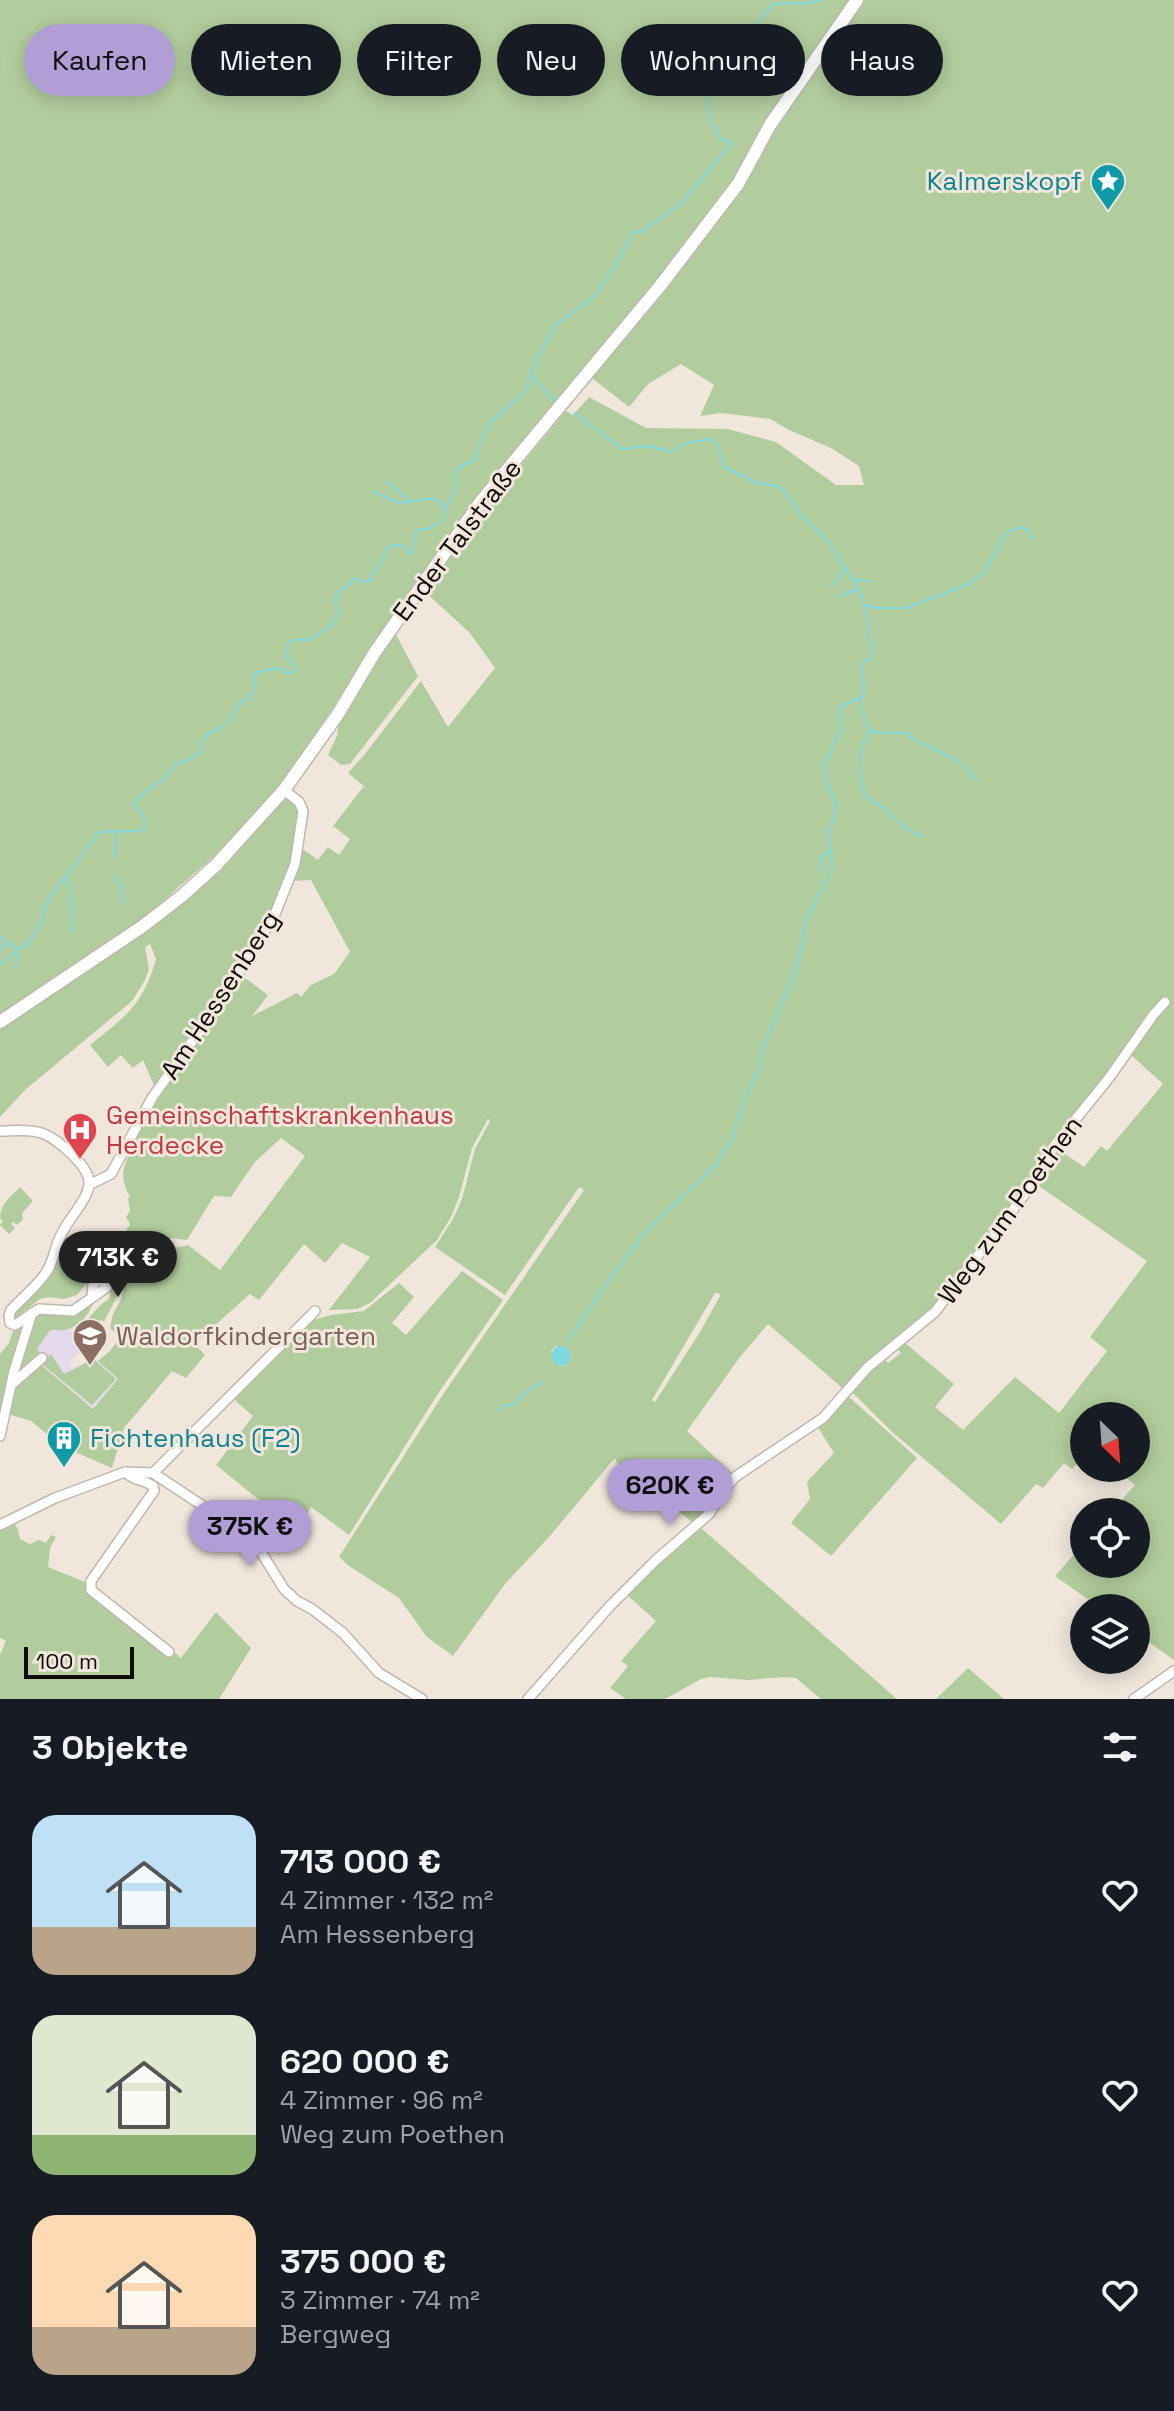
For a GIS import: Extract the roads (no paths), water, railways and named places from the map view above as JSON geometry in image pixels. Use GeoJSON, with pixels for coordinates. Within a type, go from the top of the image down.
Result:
{"type":"FeatureCollection","features":[{"type":"Feature","properties":{"kind":"main road","name":"Ender Talstraße"},"geometry":{"type":"LineString","coordinates":[[0,1022],[143,926],[183,895],[235,845],[284,790],[338,714],[375,652],[482,500],[660,286],[738,184],[770,125],[857,0]]}},
{"type":"Feature","properties":{"kind":"street","name":"Am Hessenberg"},"geometry":{"type":"LineString","coordinates":[[92,1296],[73,1311],[42,1309],[15,1325],[10,1323],[11,1310],[43,1278],[53,1263],[61,1234],[89,1185],[111,1174],[152,1098],[230,988],[275,914],[295,864],[303,811],[299,802],[284,790]]}},
{"type":"Feature","properties":{"kind":"street","name":"Weg zum Poethen"},"geometry":{"type":"LineString","coordinates":[[528,1699],[609,1607],[656,1560],[709,1514],[735,1477],[823,1418],[868,1367],[935,1312],[1031,1186],[1054,1146],[1165,1002]]}},
{"type":"Feature","properties":{"kind":"street"},"geometry":{"type":"LineString","coordinates":[[0,1131],[38,1132],[49,1136],[71,1154],[83,1169],[89,1185]]}},
{"type":"Feature","properties":{"kind":"street"},"geometry":{"type":"LineString","coordinates":[[153,1473],[315,1311]]}},
{"type":"Feature","properties":{"kind":"street"},"geometry":{"type":"LineString","coordinates":[[0,1436],[32,1313]]}},
{"type":"Feature","properties":{"kind":"street"},"geometry":{"type":"LineString","coordinates":[[11,1385],[42,1358]]}},
{"type":"Feature","properties":{"kind":"street"},"geometry":{"type":"LineString","coordinates":[[125,1472],[134,1480],[144,1480],[153,1486],[154,1491],[91,1581],[91,1590],[169,1652]]}},
{"type":"Feature","properties":{"kind":"street"},"geometry":{"type":"LineString","coordinates":[[0,1525],[55,1498],[125,1472],[153,1473],[253,1539],[284,1589],[343,1633],[379,1673],[422,1699]]}},
{"type":"Feature","properties":{"kind":"street"},"geometry":{"type":"LineString","coordinates":[[1134,1699],[1174,1671]]}},
{"type":"Feature","properties":{"kind":"water"},"geometry":{"type":"Polygon","coordinates":[[[561,1346],[568,1349],[571,1356],[568,1363],[561,1366],[554,1363],[551,1356],[554,1349],[561,1346]]]}},
{"type":"Feature","properties":{"kind":"waterway"},"geometry":{"type":"LineString","coordinates":[[0,965],[26,946],[43,920],[43,911],[55,889],[99,832],[140,831],[146,826],[144,817],[133,804],[164,779],[176,763],[194,757],[206,736],[228,722],[255,687],[253,675],[280,668],[287,673],[292,672],[295,669],[286,654],[289,644],[293,640],[309,640],[332,625],[339,611],[335,600],[338,593],[357,578],[363,582],[371,581],[372,574],[390,546],[402,545],[408,553],[412,553],[419,529],[428,529],[442,521],[447,504],[454,495],[454,476],[458,468],[475,459],[487,425],[527,390],[533,367],[555,325],[595,296],[618,262],[633,231],[640,233],[682,202],[732,143],[721,139],[708,108],[709,89],[721,64],[772,5],[821,0]]}},
{"type":"Feature","properties":{"kind":"waterway"},"geometry":{"type":"LineString","coordinates":[[532,376],[555,401]]}},
{"type":"Feature","properties":{"kind":"waterway"},"geometry":{"type":"LineString","coordinates":[[568,1341],[646,1231],[715,1166],[732,1139],[763,1049],[797,968],[806,920],[832,866],[828,831],[836,803],[827,784],[824,767],[841,729],[838,712],[842,706],[863,696],[861,666],[872,658],[873,649],[860,593],[830,543],[800,514],[784,490],[755,482],[724,467],[717,444],[711,439],[686,443],[672,452],[648,446],[622,449],[574,413]]}},
{"type":"Feature","properties":{"kind":"waterway"},"geometry":{"type":"LineString","coordinates":[[388,482],[410,502]]}},
{"type":"Feature","properties":{"kind":"waterway"},"geometry":{"type":"LineString","coordinates":[[374,492],[400,503],[434,498],[444,507]]}},
{"type":"Feature","properties":{"kind":"waterway"},"geometry":{"type":"LineString","coordinates":[[865,605],[906,608],[969,584],[984,572],[1007,532],[1021,527],[1028,530],[1033,538]]}},
{"type":"Feature","properties":{"kind":"waterway"},"geometry":{"type":"LineString","coordinates":[[831,586],[844,568]]}},
{"type":"Feature","properties":{"kind":"waterway"},"geometry":{"type":"LineString","coordinates":[[855,580],[869,581]]}},
{"type":"Feature","properties":{"kind":"waterway"},"geometry":{"type":"LineString","coordinates":[[839,597],[856,589]]}},
{"type":"Feature","properties":{"kind":"waterway"},"geometry":{"type":"LineString","coordinates":[[859,698],[865,722],[872,731],[906,733],[960,763],[976,781]]}},
{"type":"Feature","properties":{"kind":"waterway"},"geometry":{"type":"LineString","coordinates":[[869,731],[860,759],[864,793],[903,826],[922,836]]}},
{"type":"Feature","properties":{"kind":"waterway"},"geometry":{"type":"LineString","coordinates":[[115,858],[116,831]]}},
{"type":"Feature","properties":{"kind":"waterway"},"geometry":{"type":"LineString","coordinates":[[820,870],[821,858],[829,851]]}},
{"type":"Feature","properties":{"kind":"waterway"},"geometry":{"type":"LineString","coordinates":[[114,875],[122,892],[123,903]]}},
{"type":"Feature","properties":{"kind":"waterway"},"geometry":{"type":"LineString","coordinates":[[65,878],[69,881],[74,931]]}},
{"type":"Feature","properties":{"kind":"waterway"},"geometry":{"type":"LineString","coordinates":[[0,936],[8,943]]}},
{"type":"Feature","properties":{"kind":"waterway"},"geometry":{"type":"LineString","coordinates":[[0,949],[8,943],[16,948]]}},
{"type":"Feature","properties":{"kind":"waterway"},"geometry":{"type":"LineString","coordinates":[[16,967],[17,953]]}},
{"type":"Feature","properties":{"kind":"waterway"},"geometry":{"type":"LineString","coordinates":[[499,1411],[504,1406],[513,1405],[541,1382]]}},
{"type":"Feature","properties":{"kind":"place","name":"Kalmerskopf"},"geometry":{"type":"Point","coordinates":[1108,212]}},
{"type":"Feature","properties":{"kind":"place","name":"Gemeinschaftskrankenhaus Herdecke"},"geometry":{"type":"Point","coordinates":[80,1161]}},
{"type":"Feature","properties":{"kind":"place","name":"Waldorfkindergarten"},"geometry":{"type":"Point","coordinates":[90,1367]}},
{"type":"Feature","properties":{"kind":"place","name":"Fichtenhaus (F2)"},"geometry":{"type":"Point","coordinates":[64,1469]}}]}
